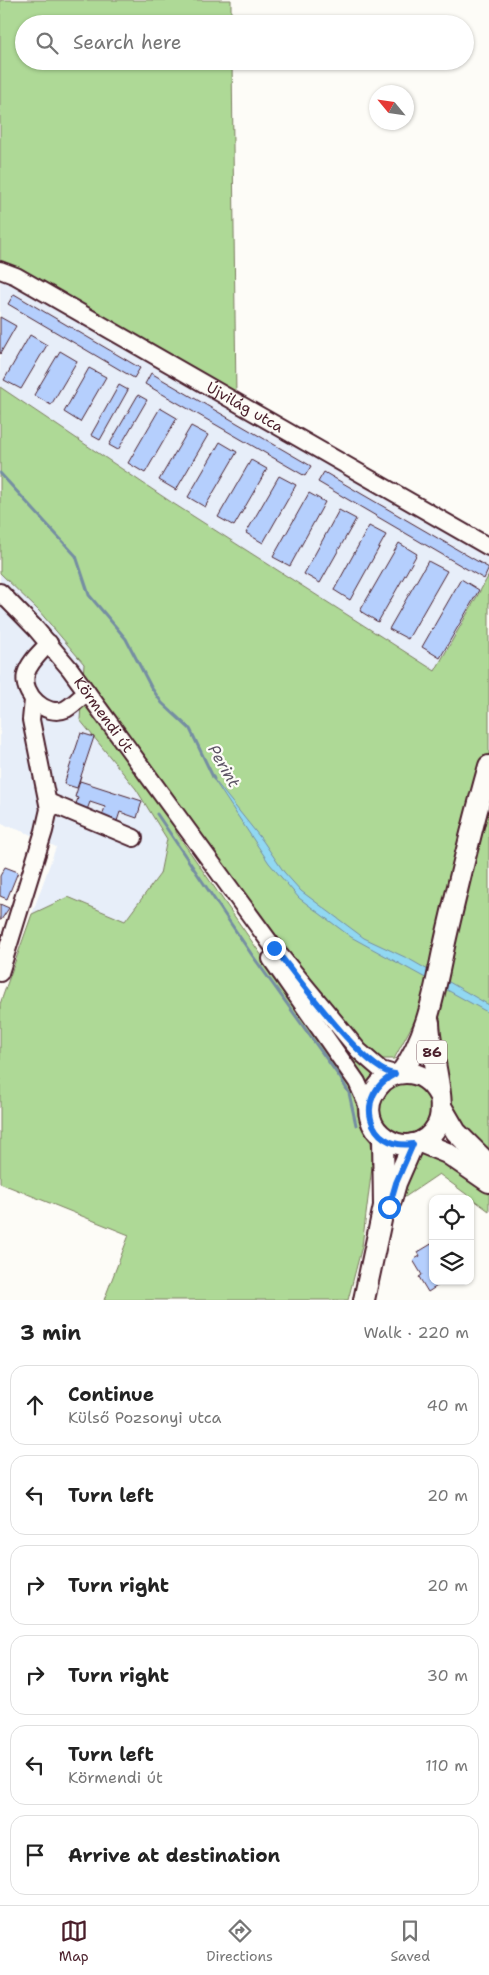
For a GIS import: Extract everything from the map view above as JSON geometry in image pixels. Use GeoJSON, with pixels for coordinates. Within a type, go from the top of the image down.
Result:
{"type":"FeatureCollection","features":[{"type":"Feature","properties":{"kind":"main road","name":"86"},"geometry":{"type":"LineString","coordinates":[[370,1109],[375,1090],[383,1081],[398,1074],[414,1054],[430,1010],[447,933],[489,766]]}},
{"type":"Feature","properties":{"kind":"main road","name":"86"},"geometry":{"type":"LineString","coordinates":[[417,1143],[436,1129],[440,1102],[430,1042],[430,1010]]}},
{"type":"Feature","properties":{"kind":"main road","name":"86"},"geometry":{"type":"LineString","coordinates":[[398,1074],[420,1076],[432,1084],[456,1132],[489,1164]]}},
{"type":"Feature","properties":{"kind":"main road"},"geometry":{"type":"LineString","coordinates":[[370,1109],[374,1128],[383,1138],[400,1145],[417,1143],[447,1153],[489,1182]]}},
{"type":"Feature","properties":{"kind":"main road"},"geometry":{"type":"LineString","coordinates":[[364,1300],[384,1206],[383,1138]]}},
{"type":"Feature","properties":{"kind":"main road"},"geometry":{"type":"LineString","coordinates":[[375,1251],[396,1183],[417,1143]]}},
{"type":"Feature","properties":{"kind":"street","name":"Újvilág utca"},"geometry":{"type":"LineString","coordinates":[[1,264],[16,276],[489,547]]}},
{"type":"Feature","properties":{"kind":"street","name":"Körmendi út"},"geometry":{"type":"LineString","coordinates":[[0,592],[49,643],[274,948],[353,1044],[381,1070],[398,1074]]}},
{"type":"Feature","properties":{"kind":"street"},"geometry":{"type":"LineString","coordinates":[[49,643],[34,659],[26,674],[27,690],[33,700],[56,711],[65,709],[87,692]]}},
{"type":"Feature","properties":{"kind":"street"},"geometry":{"type":"LineString","coordinates":[[0,973],[44,831],[48,802],[31,720],[33,700]]}},
{"type":"Feature","properties":{"kind":"street"},"geometry":{"type":"LineString","coordinates":[[48,802],[134,838]]}},
{"type":"Feature","properties":{"kind":"street","name":"Körmendi út"},"geometry":{"type":"LineString","coordinates":[[198,846],[261,945],[357,1082],[370,1109]]}},
{"type":"Feature","properties":{"kind":"shaded area"},"geometry":{"type":"Polygon","coordinates":[[[0,266],[489,544],[489,575],[435,672],[171,502],[0,387],[0,266]]]}},
{"type":"Feature","properties":{"kind":"shaded area"},"geometry":{"type":"Polygon","coordinates":[[[0,573],[39,611],[84,664],[80,720],[136,789],[167,839],[160,874],[125,921],[68,897],[32,914],[56,847],[0,823],[0,573]]]}},
{"type":"Feature","properties":{"kind":"green space"},"geometry":{"type":"Polygon","coordinates":[[[0,0],[231,0],[231,15],[15,15],[15,70],[232,70],[236,398],[0,266],[0,0]]]}},
{"type":"Feature","properties":{"kind":"green space"},"geometry":{"type":"Polygon","coordinates":[[[0,387],[171,502],[435,671],[489,575],[489,1159],[458,1128],[422,1007],[394,1059],[379,1059],[350,1032],[299,972],[184,810],[176,832],[355,1090],[358,1116],[370,1135],[373,1159],[362,1246],[348,1300],[104,1300],[129,1235],[0,1183],[0,1004],[32,914],[68,897],[125,921],[160,874],[167,839],[136,789],[80,720],[84,664],[39,611],[0,573],[0,387]]]}},
{"type":"Feature","properties":{"kind":"green space"},"geometry":{"type":"Polygon","coordinates":[[[312,1008],[375,1075],[367,1086],[312,1008]]]}},
{"type":"Feature","properties":{"kind":"green space"},"geometry":{"type":"Polygon","coordinates":[[[411,1079],[432,1092],[433,1125],[402,1140],[377,1117],[384,1089],[411,1079]]]}},
{"type":"Feature","properties":{"kind":"green space"},"geometry":{"type":"Polygon","coordinates":[[[426,1148],[489,1188],[489,1211],[474,1200],[474,1195],[467,1195],[439,1174],[405,1197],[393,1194],[409,1156],[426,1148]]]}},
{"type":"Feature","properties":{"kind":"water"},"geometry":{"type":"Polygon","coordinates":[[[212,777],[263,841],[284,872],[301,891],[364,938],[409,959],[489,1005],[489,1013],[351,937],[299,898],[269,863],[212,777]]]}},
{"type":"Feature","properties":{"kind":"building"},"geometry":{"type":"Polygon","coordinates":[[[14,294],[140,368],[134,378],[8,304],[14,294]]]}},
{"type":"Feature","properties":{"kind":"building"},"geometry":{"type":"Polygon","coordinates":[[[0,317],[16,326],[0,354],[0,317]]]}},
{"type":"Feature","properties":{"kind":"building"},"geometry":{"type":"Polygon","coordinates":[[[30,335],[47,345],[21,389],[4,380],[30,335]]]}},
{"type":"Feature","properties":{"kind":"building"},"geometry":{"type":"Polygon","coordinates":[[[60,351],[77,361],[51,405],[34,395],[60,351]]]}},
{"type":"Feature","properties":{"kind":"building"},"geometry":{"type":"Polygon","coordinates":[[[89,368],[106,377],[80,422],[64,412],[89,368]]]}},
{"type":"Feature","properties":{"kind":"building"},"geometry":{"type":"Polygon","coordinates":[[[151,373],[311,466],[305,476],[145,384],[151,373]]]}},
{"type":"Feature","properties":{"kind":"building"},"geometry":{"type":"Polygon","coordinates":[[[119,385],[128,390],[100,440],[91,435],[119,385]]]}},
{"type":"Feature","properties":{"kind":"building"},"geometry":{"type":"Polygon","coordinates":[[[138,395],[147,400],[118,450],[109,445],[138,395]]]}},
{"type":"Feature","properties":{"kind":"building"},"geometry":{"type":"Polygon","coordinates":[[[160,408],[177,418],[145,473],[128,463],[160,408]]]}},
{"type":"Feature","properties":{"kind":"building"},"geometry":{"type":"Polygon","coordinates":[[[191,426],[208,435],[176,490],[159,480],[191,426]]]}},
{"type":"Feature","properties":{"kind":"building"},"geometry":{"type":"Polygon","coordinates":[[[220,442],[237,452],[205,507],[188,497],[220,442]]]}},
{"type":"Feature","properties":{"kind":"building"},"geometry":{"type":"Polygon","coordinates":[[[251,460],[267,469],[234,526],[218,517],[251,460]]]}},
{"type":"Feature","properties":{"kind":"building"},"geometry":{"type":"Polygon","coordinates":[[[324,472],[489,568],[484,579],[318,482],[324,472]]]}},
{"type":"Feature","properties":{"kind":"building"},"geometry":{"type":"Polygon","coordinates":[[[279,476],[296,485],[263,543],[246,533],[279,476]]]}},
{"type":"Feature","properties":{"kind":"building"},"geometry":{"type":"Polygon","coordinates":[[[309,493],[325,502],[290,566],[273,557],[309,493]]]}},
{"type":"Feature","properties":{"kind":"building"},"geometry":{"type":"Polygon","coordinates":[[[339,510],[356,519],[320,583],[304,574],[339,510]]]}},
{"type":"Feature","properties":{"kind":"building"},"geometry":{"type":"Polygon","coordinates":[[[369,526],[386,535],[350,600],[334,590],[369,526]]]}},
{"type":"Feature","properties":{"kind":"building"},"geometry":{"type":"Polygon","coordinates":[[[399,543],[417,554],[378,622],[360,611],[399,543]]]}},
{"type":"Feature","properties":{"kind":"building"},"geometry":{"type":"Polygon","coordinates":[[[428,561],[447,571],[408,639],[389,629],[428,561]]]}},
{"type":"Feature","properties":{"kind":"building"},"geometry":{"type":"Polygon","coordinates":[[[461,579],[479,590],[440,658],[422,647],[461,579]]]}},
{"type":"Feature","properties":{"kind":"building"},"geometry":{"type":"Polygon","coordinates":[[[81,733],[94,737],[77,788],[64,784],[81,733]]]}},
{"type":"Feature","properties":{"kind":"building"},"geometry":{"type":"Polygon","coordinates":[[[80,781],[142,801],[137,818],[120,812],[117,821],[102,816],[105,807],[90,802],[87,810],[75,807],[78,798],[75,797],[80,781]]]}},
{"type":"Feature","properties":{"kind":"building"},"geometry":{"type":"Polygon","coordinates":[[[5,867],[18,872],[7,899],[0,896],[0,876],[5,867]]]}},
{"type":"Feature","properties":{"kind":"building"},"geometry":{"type":"Polygon","coordinates":[[[0,904],[9,908],[1,920],[0,920],[0,904]]]}},
{"type":"Feature","properties":{"kind":"building"},"geometry":{"type":"Polygon","coordinates":[[[429,1245],[429,1285],[439,1285],[428,1292],[419,1277],[422,1275],[413,1260],[420,1256],[418,1252],[429,1245]]]}},
{"type":"Feature","properties":{"kind":"waterway","name":"Perint"},"geometry":{"type":"LineString","coordinates":[[0,473],[76,556],[89,595],[126,639],[151,687],[162,703],[190,729],[214,779]]}},
{"type":"Feature","properties":{"kind":"waterway"},"geometry":{"type":"LineString","coordinates":[[157,814],[252,955],[341,1079],[349,1093],[356,1125]]}},
{"type":"Feature","properties":{"kind":"route"},"geometry":{"type":"LineString","coordinates":[[274,948],[359,1051],[381,1070],[395,1074],[379,1085],[370,1102],[370,1116],[374,1128],[383,1138],[394,1144],[413,1144],[396,1183],[389,1207]]}}]}
